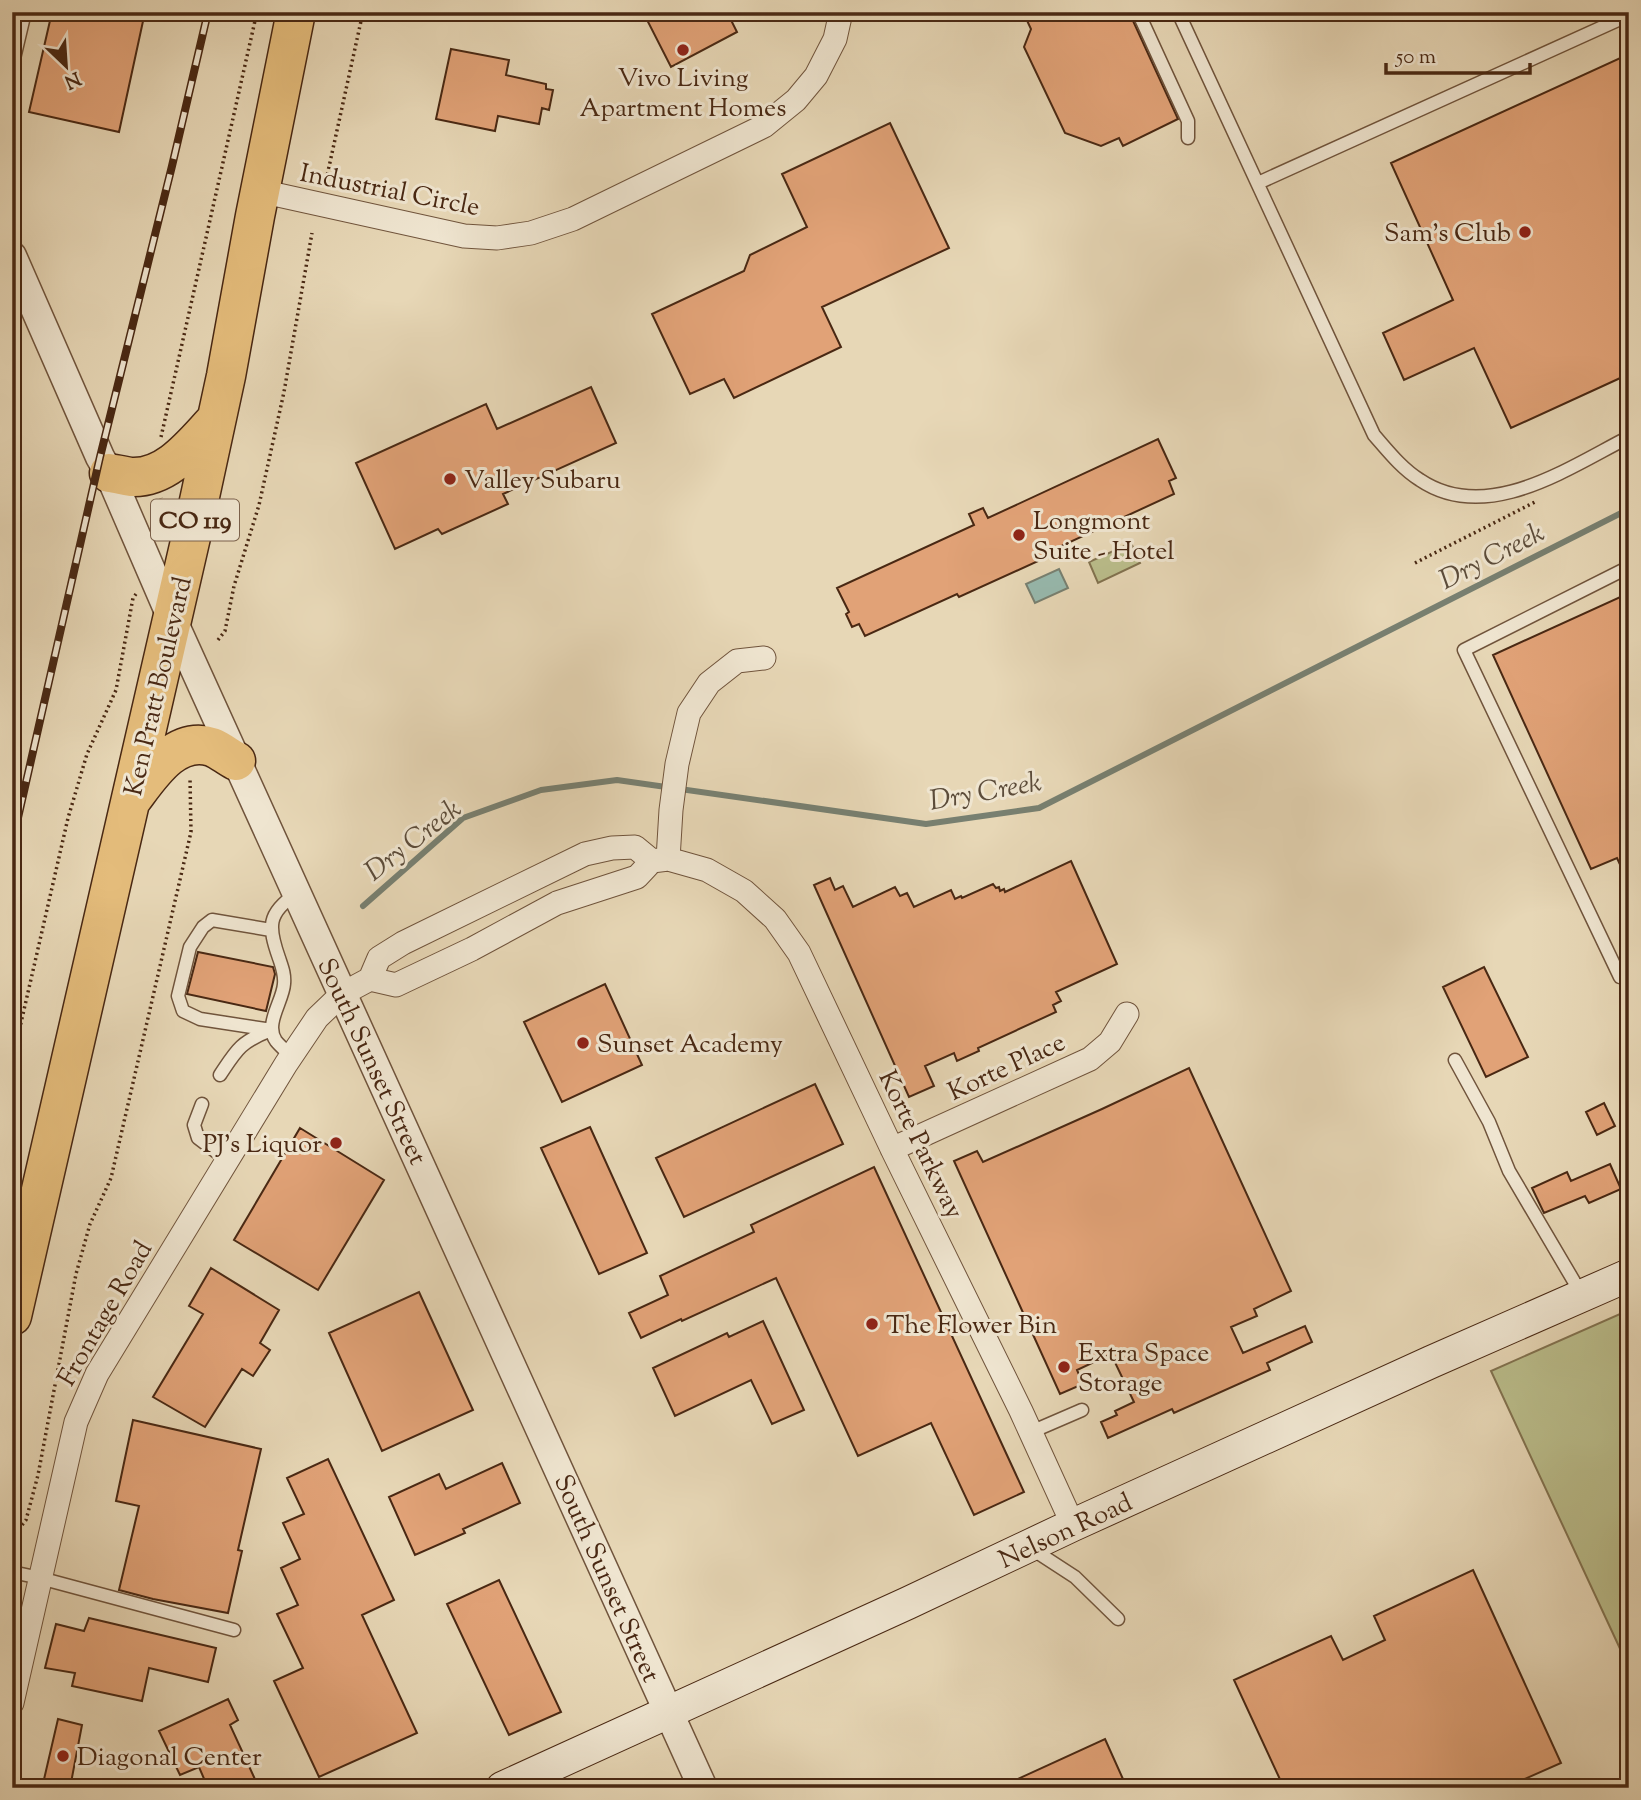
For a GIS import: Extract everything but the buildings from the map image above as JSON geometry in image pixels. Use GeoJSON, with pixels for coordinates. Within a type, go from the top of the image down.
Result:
{"type":"FeatureCollection","features":[{"type":"Feature","properties":{"kind":"highway","name":"Ken Pratt Boulevard"},"geometry":{"type":"LineString","coordinates":[[12,1316],[173,621],[226,376],[296,12]]}},
{"type":"Feature","properties":{"kind":"highway"},"geometry":{"type":"LineString","coordinates":[[109,473],[134,477],[159,472],[179,457],[216,420]]}},
{"type":"Feature","properties":{"kind":"highway"},"geometry":{"type":"LineString","coordinates":[[130,802],[154,769],[171,754],[192,746],[211,747],[236,761]]}},
{"type":"Feature","properties":{"kind":"main road","name":"Nelson Road"},"geometry":{"type":"LineString","coordinates":[[502,1788],[1431,1362],[1629,1275]]}},
{"type":"Feature","properties":{"kind":"street","name":"Industrial Circle"},"geometry":{"type":"LineString","coordinates":[[260,191],[464,236],[497,237],[531,233],[573,219],[764,126],[796,100],[816,76],[835,39],[841,12]]}},
{"type":"Feature","properties":{"kind":"street","name":"South Sunset Street"},"geometry":{"type":"LineString","coordinates":[[12,257],[89,431]]}},
{"type":"Feature","properties":{"kind":"street","name":"South Sunset Street"},"geometry":{"type":"LineString","coordinates":[[46,334],[296,894],[703,1788]]}},
{"type":"Feature","properties":{"kind":"street"},"geometry":{"type":"LineString","coordinates":[[370,979],[397,985],[471,949],[557,902],[637,877],[660,860],[689,713],[709,684],[737,661],[764,657]]}},
{"type":"Feature","properties":{"kind":"street","name":"Korte Parkway"},"geometry":{"type":"LineString","coordinates":[[342,994],[370,979],[379,958],[403,943],[584,854],[612,848],[635,847],[660,860],[707,870],[744,891],[775,919],[799,953],[1031,1432],[1073,1525]]}},
{"type":"Feature","properties":{"kind":"street","name":"Frontage Road"},"geometry":{"type":"LineString","coordinates":[[12,1703],[80,1410],[97,1374],[291,1056],[317,1018],[342,994]]}},
{"type":"Feature","properties":{"kind":"street","name":"Korte Place"},"geometry":{"type":"LineString","coordinates":[[892,1149],[1090,1059],[1110,1042],[1127,1014]]}},
{"type":"Feature","properties":{"kind":"lane"},"geometry":{"type":"LineString","coordinates":[[12,67],[25,12]]}},
{"type":"Feature","properties":{"kind":"lane"},"geometry":{"type":"LineString","coordinates":[[1138,12],[1188,121],[1188,138]]}},
{"type":"Feature","properties":{"kind":"lane"},"geometry":{"type":"LineString","coordinates":[[1181,13],[1374,435],[1394,458],[1420,480],[1441,491],[1486,497],[1508,493],[1542,481],[1629,437]]}},
{"type":"Feature","properties":{"kind":"lane"},"geometry":{"type":"LineString","coordinates":[[1258,183],[1629,15]]}},
{"type":"Feature","properties":{"kind":"lane"},"geometry":{"type":"LineString","coordinates":[[1620,976],[1464,650],[1629,567]]}},
{"type":"Feature","properties":{"kind":"lane"},"geometry":{"type":"LineString","coordinates":[[291,1056],[275,1040],[272,1030],[282,995],[284,973],[271,930],[274,916],[283,902],[296,894]]}},
{"type":"Feature","properties":{"kind":"lane"},"geometry":{"type":"LineString","coordinates":[[271,930],[212,920],[203,927],[190,947],[178,996],[183,1011],[200,1019],[272,1030]]}},
{"type":"Feature","properties":{"kind":"lane"},"geometry":{"type":"LineString","coordinates":[[220,1075],[239,1047],[249,1039],[272,1030]]}},
{"type":"Feature","properties":{"kind":"lane"},"geometry":{"type":"LineString","coordinates":[[1455,1060],[1489,1122],[1508,1171],[1582,1296]]}},
{"type":"Feature","properties":{"kind":"lane"},"geometry":{"type":"LineString","coordinates":[[202,1104],[194,1125],[198,1138],[227,1160]]}},
{"type":"Feature","properties":{"kind":"lane"},"geometry":{"type":"LineString","coordinates":[[1031,1432],[1082,1410]]}},
{"type":"Feature","properties":{"kind":"lane"},"geometry":{"type":"LineString","coordinates":[[1028,1546],[1075,1577],[1118,1619]]}},
{"type":"Feature","properties":{"kind":"lane"},"geometry":{"type":"LineString","coordinates":[[12,1572],[234,1630]]}},
{"type":"Feature","properties":{"kind":"path"},"geometry":{"type":"LineString","coordinates":[[158,449],[257,12]]}},
{"type":"Feature","properties":{"kind":"path"},"geometry":{"type":"LineString","coordinates":[[325,185],[363,12]]}},
{"type":"Feature","properties":{"kind":"path"},"geometry":{"type":"LineString","coordinates":[[218,640],[225,632],[234,586],[259,505],[284,393],[312,233]]}},
{"type":"Feature","properties":{"kind":"path"},"geometry":{"type":"LineString","coordinates":[[159,525],[163,514],[160,489]]}},
{"type":"Feature","properties":{"kind":"path"},"geometry":{"type":"LineString","coordinates":[[1415,564],[1546,496]]}},
{"type":"Feature","properties":{"kind":"path"},"geometry":{"type":"LineString","coordinates":[[12,1062],[68,818],[87,754],[116,690],[133,598],[138,592]]}},
{"type":"Feature","properties":{"kind":"path"},"geometry":{"type":"LineString","coordinates":[[12,1538],[26,1520],[29,1509],[38,1475],[76,1274],[90,1224],[111,1178],[126,1115],[191,832],[190,776]]}},
{"type":"Feature","properties":{"kind":"green space"},"geometry":{"type":"Polygon","coordinates":[[[1131,543],[1140,563],[1098,583],[1089,562],[1131,543]]]}},
{"type":"Feature","properties":{"kind":"green space"},"geometry":{"type":"Polygon","coordinates":[[[1629,1310],[1629,1668],[1491,1371],[1629,1310]]]}},
{"type":"Feature","properties":{"kind":"water"},"geometry":{"type":"Polygon","coordinates":[[[1059,569],[1068,588],[1035,603],[1026,584],[1059,569]]]}},
{"type":"Feature","properties":{"kind":"waterway","name":"Dry Creek"},"geometry":{"type":"LineString","coordinates":[[363,906],[463,818],[541,790],[617,780],[926,824],[1039,808],[1629,509]]}},
{"type":"Feature","properties":{"kind":"railway"},"geometry":{"type":"LineString","coordinates":[[12,844],[100,457],[208,12]]}},
{"type":"Feature","properties":{"kind":"place","name":"Vivo Living Apartment Homes"},"geometry":{"type":"Point","coordinates":[683,50]}},
{"type":"Feature","properties":{"kind":"place","name":"Sam's Club"},"geometry":{"type":"Point","coordinates":[1525,232]}},
{"type":"Feature","properties":{"kind":"place","name":"Valley Subaru"},"geometry":{"type":"Point","coordinates":[450,479]}},
{"type":"Feature","properties":{"kind":"place","name":"Longmont Suite - Hotel"},"geometry":{"type":"Point","coordinates":[1019,535]}},
{"type":"Feature","properties":{"kind":"place","name":"Sunset Academy"},"geometry":{"type":"Point","coordinates":[583,1043]}},
{"type":"Feature","properties":{"kind":"place","name":"PJ's Liquor"},"geometry":{"type":"Point","coordinates":[336,1143]}},
{"type":"Feature","properties":{"kind":"place","name":"The Flower Bin"},"geometry":{"type":"Point","coordinates":[872,1324]}},
{"type":"Feature","properties":{"kind":"place","name":"Extra Space Storage"},"geometry":{"type":"Point","coordinates":[1064,1367]}},
{"type":"Feature","properties":{"kind":"place","name":"Diagonal Center"},"geometry":{"type":"Point","coordinates":[63,1756]}}]}
